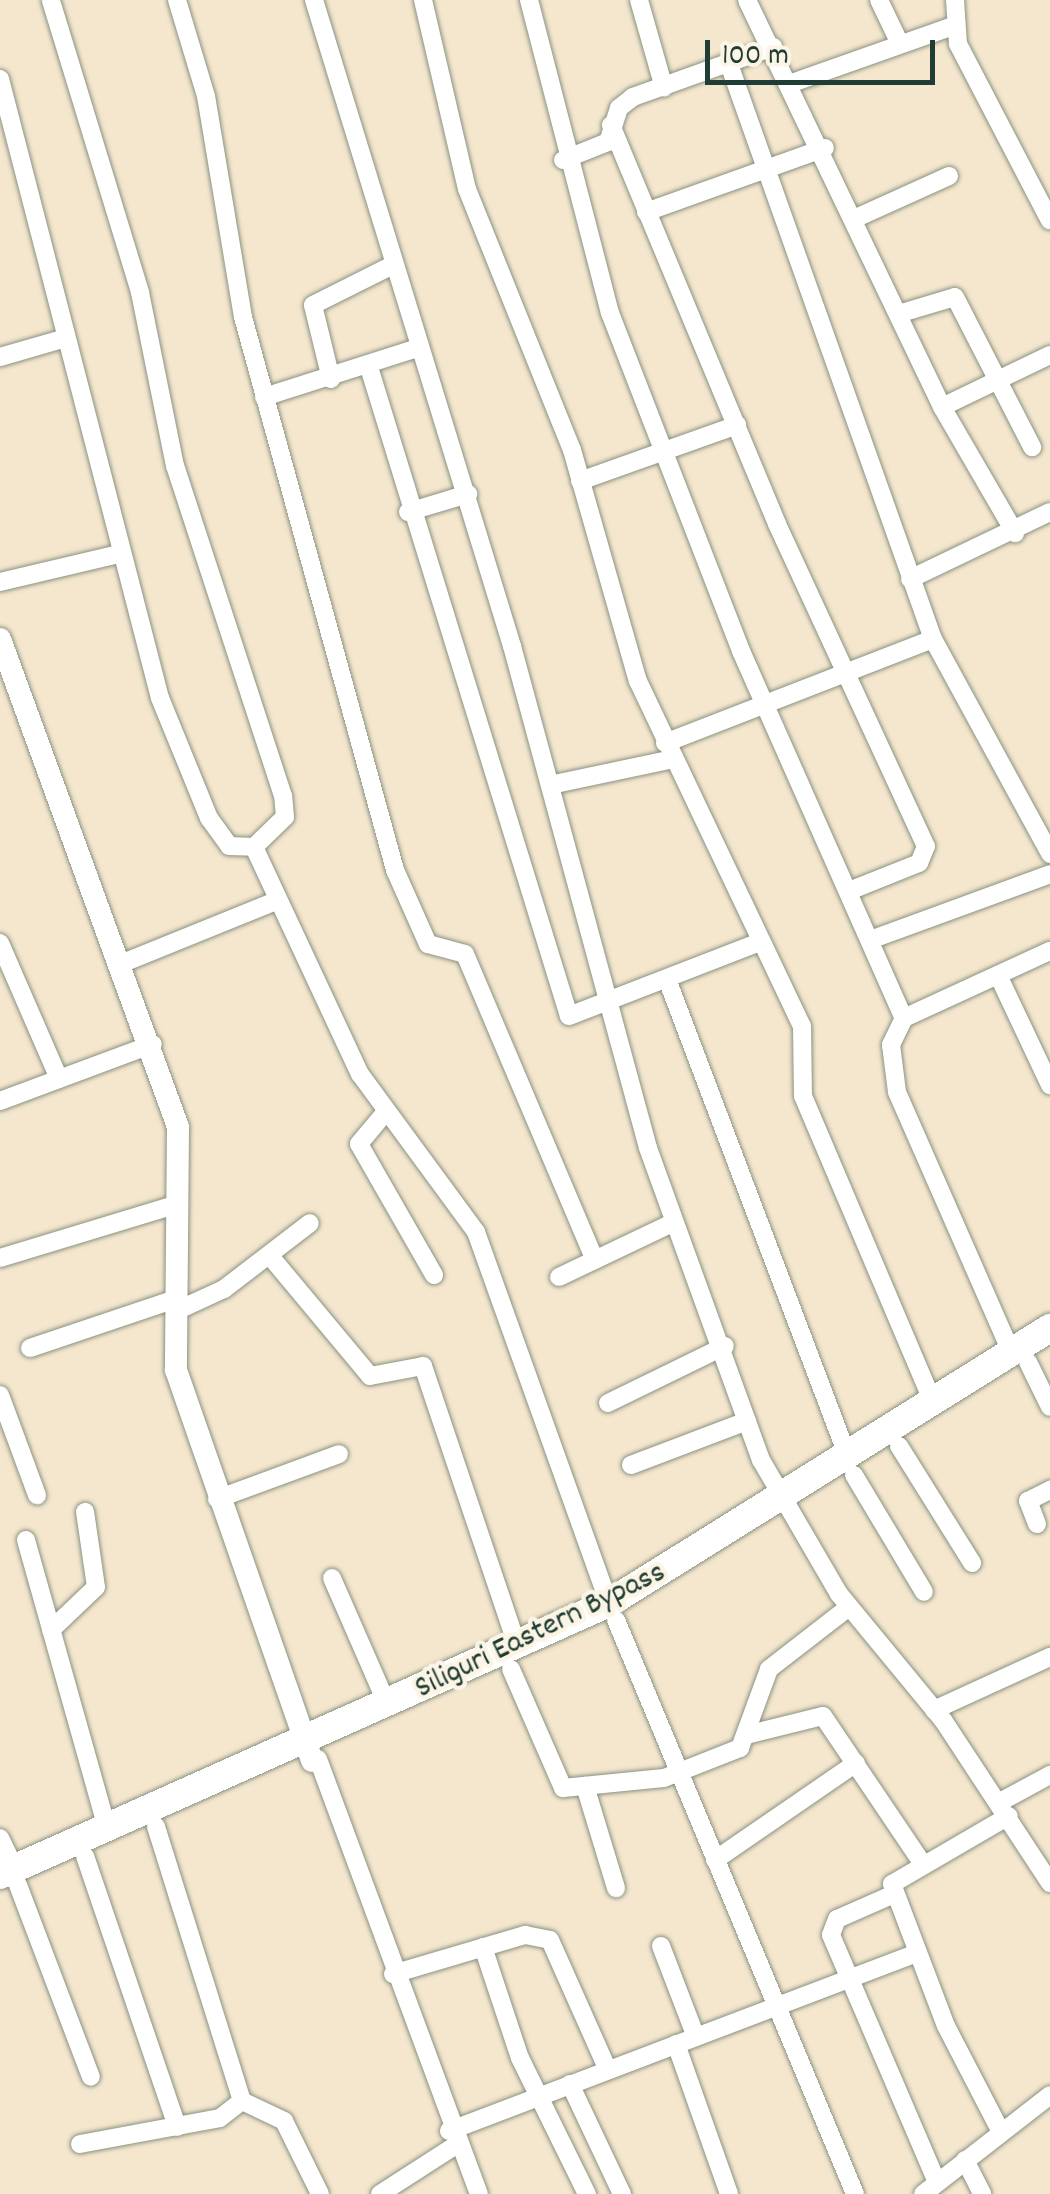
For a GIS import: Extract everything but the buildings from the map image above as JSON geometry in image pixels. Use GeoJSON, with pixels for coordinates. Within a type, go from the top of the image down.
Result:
{"type":"FeatureCollection","features":[{"type":"Feature","properties":{"kind":"main road","name":"Siliguri Eastern Bypass"},"geometry":{"type":"LineString","coordinates":[[851,1468],[899,1446],[1030,1354],[1050,1328]]}},
{"type":"Feature","properties":{"kind":"main road","name":"Siliguri Eastern Bypass"},"geometry":{"type":"LineString","coordinates":[[8,1881],[85,1856],[156,1826],[613,1612],[851,1468],[934,1404],[1030,1354]]}},
{"type":"Feature","properties":{"kind":"main road","name":"Siliguri Eastern Bypass"},"geometry":{"type":"LineString","coordinates":[[8,1881],[107,1829],[312,1754],[388,1706],[514,1657]]}},
{"type":"Feature","properties":{"kind":"street"},"geometry":{"type":"LineString","coordinates":[[0,79],[118,554],[182,764],[229,846],[254,846],[280,826],[286,807],[175,466],[140,292],[51,0]]}},
{"type":"Feature","properties":{"kind":"street"},"geometry":{"type":"LineString","coordinates":[[177,0],[206,96],[264,397],[395,870],[428,944],[465,954],[595,1260]]}},
{"type":"Feature","properties":{"kind":"street"},"geometry":{"type":"LineString","coordinates":[[314,0],[418,348],[468,494],[672,1222],[725,1346],[748,1421],[784,1511],[849,1606],[934,1710],[1004,1809],[1050,1883]]}},
{"type":"Feature","properties":{"kind":"street"},"geometry":{"type":"LineString","coordinates":[[423,0],[467,189],[580,481],[615,618],[669,751],[802,1026],[804,1096],[934,1404]]}},
{"type":"Feature","properties":{"kind":"street"},"geometry":{"type":"LineString","coordinates":[[529,0],[564,160],[660,452],[904,1018]]}},
{"type":"Feature","properties":{"kind":"street"},"geometry":{"type":"LineString","coordinates":[[640,0],[664,88]]}},
{"type":"Feature","properties":{"kind":"street"},"geometry":{"type":"LineString","coordinates":[[747,0],[825,148],[942,406],[1015,533]]}},
{"type":"Feature","properties":{"kind":"street"},"geometry":{"type":"LineString","coordinates":[[879,0],[900,44]]}},
{"type":"Feature","properties":{"kind":"street"},"geometry":{"type":"LineString","coordinates":[[955,0],[952,26],[1050,221]]}},
{"type":"Feature","properties":{"kind":"street"},"geometry":{"type":"LineString","coordinates":[[792,83],[952,26]]}},
{"type":"Feature","properties":{"kind":"street"},"geometry":{"type":"LineString","coordinates":[[564,160],[596,151],[634,97],[774,48]]}},
{"type":"Feature","properties":{"kind":"street"},"geometry":{"type":"LineString","coordinates":[[729,64],[771,169],[933,639],[1050,854]]}},
{"type":"Feature","properties":{"kind":"street"},"geometry":{"type":"LineString","coordinates":[[612,126],[843,674],[926,846],[918,863],[848,892]]}},
{"type":"Feature","properties":{"kind":"street"},"geometry":{"type":"LineString","coordinates":[[646,212],[825,148]]}},
{"type":"Feature","properties":{"kind":"street"},"geometry":{"type":"LineString","coordinates":[[856,218],[949,176]]}},
{"type":"Feature","properties":{"kind":"street"},"geometry":{"type":"LineString","coordinates":[[332,379],[313,304],[393,265]]}},
{"type":"Feature","properties":{"kind":"street"},"geometry":{"type":"LineString","coordinates":[[898,314],[956,297],[994,379],[1032,446]]}},
{"type":"Feature","properties":{"kind":"street"},"geometry":{"type":"LineString","coordinates":[[0,356],[66,338]]}},
{"type":"Feature","properties":{"kind":"street"},"geometry":{"type":"LineString","coordinates":[[264,397],[332,379],[418,348]]}},
{"type":"Feature","properties":{"kind":"street"},"geometry":{"type":"LineString","coordinates":[[942,406],[1050,355]]}},
{"type":"Feature","properties":{"kind":"street"},"geometry":{"type":"LineString","coordinates":[[368,364],[408,512],[569,1016],[760,942]]}},
{"type":"Feature","properties":{"kind":"street"},"geometry":{"type":"LineString","coordinates":[[580,481],[737,425]]}},
{"type":"Feature","properties":{"kind":"street"},"geometry":{"type":"LineString","coordinates":[[408,512],[468,494]]}},
{"type":"Feature","properties":{"kind":"street"},"geometry":{"type":"LineString","coordinates":[[910,579],[1048,520]]}},
{"type":"Feature","properties":{"kind":"street"},"geometry":{"type":"LineString","coordinates":[[0,582],[118,554]]}},
{"type":"Feature","properties":{"kind":"street"},"geometry":{"type":"LineString","coordinates":[[0,639],[123,963],[178,1126],[176,1370],[218,1499],[452,2138],[479,2194]]}},
{"type":"Feature","properties":{"kind":"street"},"geometry":{"type":"LineString","coordinates":[[550,786],[669,751],[766,704],[933,639]]}},
{"type":"Feature","properties":{"kind":"street"},"geometry":{"type":"LineString","coordinates":[[254,846],[276,901],[384,1114],[476,1232],[613,1612],[854,2194]]}},
{"type":"Feature","properties":{"kind":"street"},"geometry":{"type":"LineString","coordinates":[[870,940],[1050,874]]}},
{"type":"Feature","properties":{"kind":"street"},"geometry":{"type":"LineString","coordinates":[[123,963],[276,901]]}},
{"type":"Feature","properties":{"kind":"street"},"geometry":{"type":"LineString","coordinates":[[0,943],[59,1079]]}},
{"type":"Feature","properties":{"kind":"street"},"geometry":{"type":"LineString","coordinates":[[1050,951],[904,1018],[891,1045],[897,1092],[1030,1354],[1050,1408]]}},
{"type":"Feature","properties":{"kind":"street"},"geometry":{"type":"LineString","coordinates":[[998,975],[1050,1084]]}},
{"type":"Feature","properties":{"kind":"street"},"geometry":{"type":"LineString","coordinates":[[667,979],[851,1468],[924,1592]]}},
{"type":"Feature","properties":{"kind":"street"},"geometry":{"type":"LineString","coordinates":[[0,1101],[152,1044]]}},
{"type":"Feature","properties":{"kind":"street"},"geometry":{"type":"LineString","coordinates":[[384,1114],[359,1144],[434,1275]]}},
{"type":"Feature","properties":{"kind":"street"},"geometry":{"type":"LineString","coordinates":[[0,1258],[178,1204]]}},
{"type":"Feature","properties":{"kind":"street"},"geometry":{"type":"LineString","coordinates":[[560,1277],[672,1222]]}},
{"type":"Feature","properties":{"kind":"street"},"geometry":{"type":"LineString","coordinates":[[30,1348],[176,1305],[270,1256],[310,1223]]}},
{"type":"Feature","properties":{"kind":"street"},"geometry":{"type":"LineString","coordinates":[[270,1256],[370,1376],[423,1366],[556,1782],[585,1786],[679,1772],[734,1752],[746,1735],[769,1668],[849,1606]]}},
{"type":"Feature","properties":{"kind":"street"},"geometry":{"type":"LineString","coordinates":[[608,1403],[725,1346]]}},
{"type":"Feature","properties":{"kind":"street"},"geometry":{"type":"LineString","coordinates":[[0,1394],[37,1496]]}},
{"type":"Feature","properties":{"kind":"street"},"geometry":{"type":"LineString","coordinates":[[631,1465],[748,1421]]}},
{"type":"Feature","properties":{"kind":"street"},"geometry":{"type":"LineString","coordinates":[[899,1446],[972,1563]]}},
{"type":"Feature","properties":{"kind":"street"},"geometry":{"type":"LineString","coordinates":[[218,1499],[339,1454]]}},
{"type":"Feature","properties":{"kind":"street"},"geometry":{"type":"LineString","coordinates":[[1038,1524],[1028,1501],[1050,1490]]}},
{"type":"Feature","properties":{"kind":"street"},"geometry":{"type":"LineString","coordinates":[[51,1630],[96,1587],[85,1512]]}},
{"type":"Feature","properties":{"kind":"street"},"geometry":{"type":"LineString","coordinates":[[26,1540],[107,1829]]}},
{"type":"Feature","properties":{"kind":"street"},"geometry":{"type":"LineString","coordinates":[[332,1578],[388,1706]]}},
{"type":"Feature","properties":{"kind":"street"},"geometry":{"type":"LineString","coordinates":[[934,1710],[1050,1657]]}},
{"type":"Feature","properties":{"kind":"street"},"geometry":{"type":"LineString","coordinates":[[746,1735],[812,1713],[830,1722],[922,1863]]}},
{"type":"Feature","properties":{"kind":"street"},"geometry":{"type":"LineString","coordinates":[[715,1860],[856,1763]]}},
{"type":"Feature","properties":{"kind":"street"},"geometry":{"type":"LineString","coordinates":[[1001,2132],[916,1953],[894,1894],[895,1879],[1050,1775]]}},
{"type":"Feature","properties":{"kind":"street"},"geometry":{"type":"LineString","coordinates":[[585,1786],[616,1888]]}},
{"type":"Feature","properties":{"kind":"street"},"geometry":{"type":"LineString","coordinates":[[156,1826],[242,2101],[284,2121],[320,2194]]}},
{"type":"Feature","properties":{"kind":"street"},"geometry":{"type":"LineString","coordinates":[[0,1838],[8,1881],[90,2076]]}},
{"type":"Feature","properties":{"kind":"street"},"geometry":{"type":"LineString","coordinates":[[85,1856],[177,2126]]}},
{"type":"Feature","properties":{"kind":"street"},"geometry":{"type":"LineString","coordinates":[[894,1894],[830,1925],[930,2188],[1045,2099],[1050,2122]]}},
{"type":"Feature","properties":{"kind":"street"},"geometry":{"type":"LineString","coordinates":[[394,1974],[525,1935],[550,1940],[607,2068]]}},
{"type":"Feature","properties":{"kind":"street"},"geometry":{"type":"LineString","coordinates":[[662,1946],[696,2036]]}},
{"type":"Feature","properties":{"kind":"street"},"geometry":{"type":"LineString","coordinates":[[483,1947],[538,2096],[587,2194]]}},
{"type":"Feature","properties":{"kind":"street"},"geometry":{"type":"LineString","coordinates":[[380,2194],[452,2138],[538,2096],[916,1953]]}},
{"type":"Feature","properties":{"kind":"street"},"geometry":{"type":"LineString","coordinates":[[676,2044],[729,2194]]}},
{"type":"Feature","properties":{"kind":"street"},"geometry":{"type":"LineString","coordinates":[[570,2084],[622,2194]]}},
{"type":"Feature","properties":{"kind":"street"},"geometry":{"type":"LineString","coordinates":[[80,2144],[220,2118],[242,2101]]}},
{"type":"Feature","properties":{"kind":"street"},"geometry":{"type":"LineString","coordinates":[[966,2160],[982,2194]]}}]}
